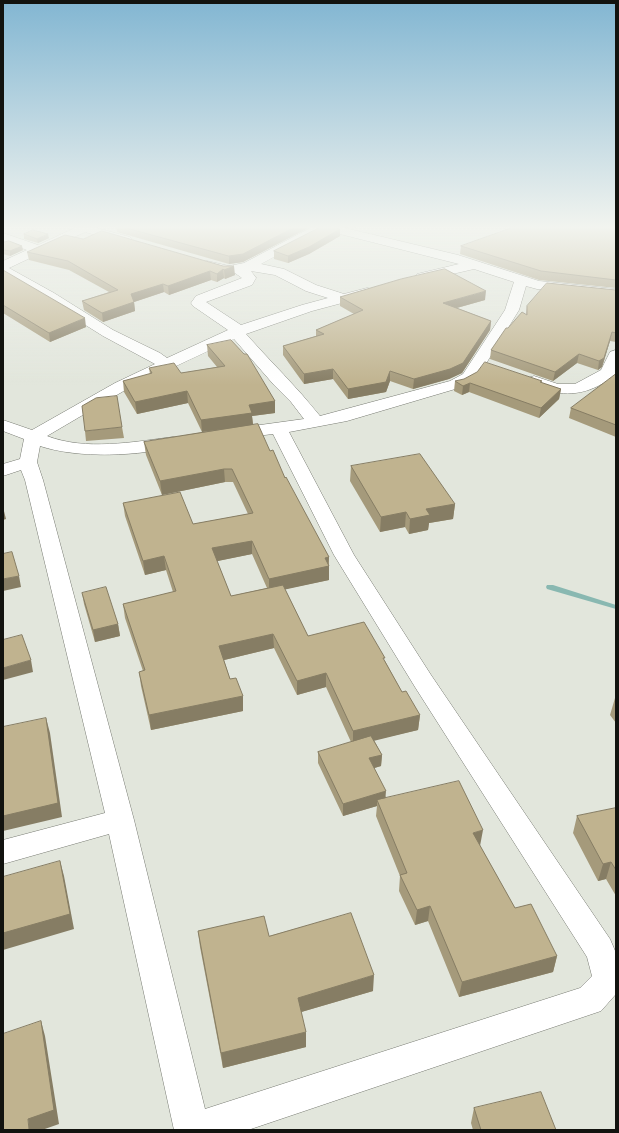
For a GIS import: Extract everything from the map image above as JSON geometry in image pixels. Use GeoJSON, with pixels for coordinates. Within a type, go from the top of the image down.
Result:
{"type":"FeatureCollection","features":[{"type":"Feature","properties":{"kind":"street"},"geometry":{"type":"LineString","coordinates":[[20,280],[66,306],[112,336],[154,356],[159,359],[164,366]]}},
{"type":"Feature","properties":{"kind":"street"},"geometry":{"type":"LineString","coordinates":[[248,280],[247,282],[201,299],[198,303],[237,331],[280,382],[297,398],[315,422]]}},
{"type":"Feature","properties":{"kind":"street"},"geometry":{"type":"LineString","coordinates":[[295,280],[311,288],[343,298]]}},
{"type":"Feature","properties":{"kind":"street"},"geometry":{"type":"LineString","coordinates":[[518,280],[544,286],[616,293]]}},
{"type":"Feature","properties":{"kind":"street"},"geometry":{"type":"LineString","coordinates":[[213,436],[278,427],[297,426],[341,416],[456,384],[469,377],[486,364],[512,310],[521,281]]}},
{"type":"Feature","properties":{"kind":"street"},"geometry":{"type":"LineString","coordinates":[[3,470],[16,437],[121,386],[237,331],[380,288]]}},
{"type":"Feature","properties":{"kind":"street"},"geometry":{"type":"LineString","coordinates":[[522,377],[559,390],[573,390],[584,388],[614,365]]}},
{"type":"Feature","properties":{"kind":"street"},"geometry":{"type":"LineString","coordinates":[[16,437],[34,480],[120,820],[193,1130],[590,1000],[606,984],[608,971],[599,950],[428,688],[344,555],[278,427]]}},
{"type":"Feature","properties":{"kind":"street"},"geometry":{"type":"LineString","coordinates":[[16,437],[78,448],[137,447],[191,439]]}},
{"type":"Feature","properties":{"kind":"street"},"geometry":{"type":"LineString","coordinates":[[3,852],[120,820]]}},
{"type":"Feature","properties":{"kind":"building"},"geometry":{"type":"Polygon","coordinates":[[[3,280],[20,280],[85,318],[49,333],[3,305],[3,280]]]}},
{"type":"Feature","properties":{"kind":"building"},"geometry":{"type":"Polygon","coordinates":[[[101,280],[185,280],[168,286],[163,284],[131,294],[134,302],[102,313],[82,301],[118,290],[101,280]]]}},
{"type":"Feature","properties":{"kind":"building"},"geometry":{"type":"Polygon","coordinates":[[[398,280],[465,280],[486,291],[443,303],[491,321],[463,363],[450,369],[414,379],[390,371],[386,382],[348,389],[333,369],[304,374],[283,346],[324,334],[316,330],[363,310],[340,297],[398,280]]]}},
{"type":"Feature","properties":{"kind":"building"},"geometry":{"type":"Polygon","coordinates":[[[547,283],[616,290],[616,333],[612,332],[604,358],[599,361],[579,354],[555,372],[491,350],[506,328],[508,328],[522,312],[527,315],[527,306],[547,283]]]}},
{"type":"Feature","properties":{"kind":"building"},"geometry":{"type":"Polygon","coordinates":[[[231,340],[244,354],[247,354],[275,401],[249,405],[252,413],[201,420],[187,391],[135,402],[123,381],[152,373],[149,368],[174,363],[181,373],[225,366],[207,345],[231,340]]]}},
{"type":"Feature","properties":{"kind":"building"},"geometry":{"type":"Polygon","coordinates":[[[485,362],[561,389],[541,408],[470,383],[463,386],[455,381],[464,379],[477,372],[485,362]]]}},
{"type":"Feature","properties":{"kind":"building"},"geometry":{"type":"Polygon","coordinates":[[[616,374],[616,425],[571,408],[616,374]]]}},
{"type":"Feature","properties":{"kind":"building"},"geometry":{"type":"Polygon","coordinates":[[[117,396],[122,427],[85,431],[82,406],[96,398],[117,396]]]}},
{"type":"Feature","properties":{"kind":"building"},"geometry":{"type":"Polygon","coordinates":[[[258,424],[270,451],[273,450],[285,478],[286,477],[329,557],[325,558],[329,566],[269,579],[252,541],[212,548],[231,596],[283,585],[308,636],[364,622],[385,658],[383,658],[402,692],[406,691],[420,715],[353,731],[326,673],[297,681],[273,634],[219,646],[230,679],[236,678],[243,696],[149,715],[139,672],[145,670],[123,604],[176,591],[164,556],[143,561],[123,503],[180,492],[193,524],[253,513],[232,469],[224,469],[160,481],[144,442],[258,424]]]}},
{"type":"Feature","properties":{"kind":"building"},"geometry":{"type":"Polygon","coordinates":[[[420,454],[455,504],[426,509],[430,515],[410,519],[406,512],[381,517],[351,466],[420,454]]]}},
{"type":"Feature","properties":{"kind":"building"},"geometry":{"type":"Polygon","coordinates":[[[12,552],[19,576],[3,579],[3,554],[12,552]]]}},
{"type":"Feature","properties":{"kind":"building"},"geometry":{"type":"Polygon","coordinates":[[[106,587],[118,624],[93,630],[82,593],[106,587]]]}},
{"type":"Feature","properties":{"kind":"building"},"geometry":{"type":"Polygon","coordinates":[[[22,635],[31,660],[3,668],[3,640],[22,635]]]}},
{"type":"Feature","properties":{"kind":"building"},"geometry":{"type":"Polygon","coordinates":[[[46,718],[58,803],[3,816],[3,727],[46,718]]]}},
{"type":"Feature","properties":{"kind":"building"},"geometry":{"type":"Polygon","coordinates":[[[371,736],[382,755],[369,758],[386,791],[343,804],[318,752],[371,736]]]}},
{"type":"Feature","properties":{"kind":"building"},"geometry":{"type":"Polygon","coordinates":[[[459,781],[483,830],[473,833],[515,908],[531,904],[557,956],[462,982],[430,906],[417,910],[400,875],[407,873],[377,800],[459,781]]]}},
{"type":"Feature","properties":{"kind":"building"},"geometry":{"type":"Polygon","coordinates":[[[616,808],[616,870],[611,862],[603,864],[577,816],[616,808]]]}},
{"type":"Feature","properties":{"kind":"building"},"geometry":{"type":"Polygon","coordinates":[[[60,861],[70,914],[3,933],[3,877],[60,861]]]}},
{"type":"Feature","properties":{"kind":"building"},"geometry":{"type":"Polygon","coordinates":[[[351,913],[374,975],[298,998],[306,1032],[221,1053],[198,931],[264,916],[269,936],[351,913]]]}},
{"type":"Feature","properties":{"kind":"building"},"geometry":{"type":"Polygon","coordinates":[[[41,1021],[54,1110],[28,1119],[29,1130],[3,1130],[3,1034],[41,1021]]]}},
{"type":"Feature","properties":{"kind":"building"},"geometry":{"type":"Polygon","coordinates":[[[541,1092],[556,1130],[481,1130],[474,1108],[541,1092]]]}},
{"type":"Feature","properties":{"kind":"waterway"},"geometry":{"type":"LineString","coordinates":[[550,587],[616,607]]}}]}
